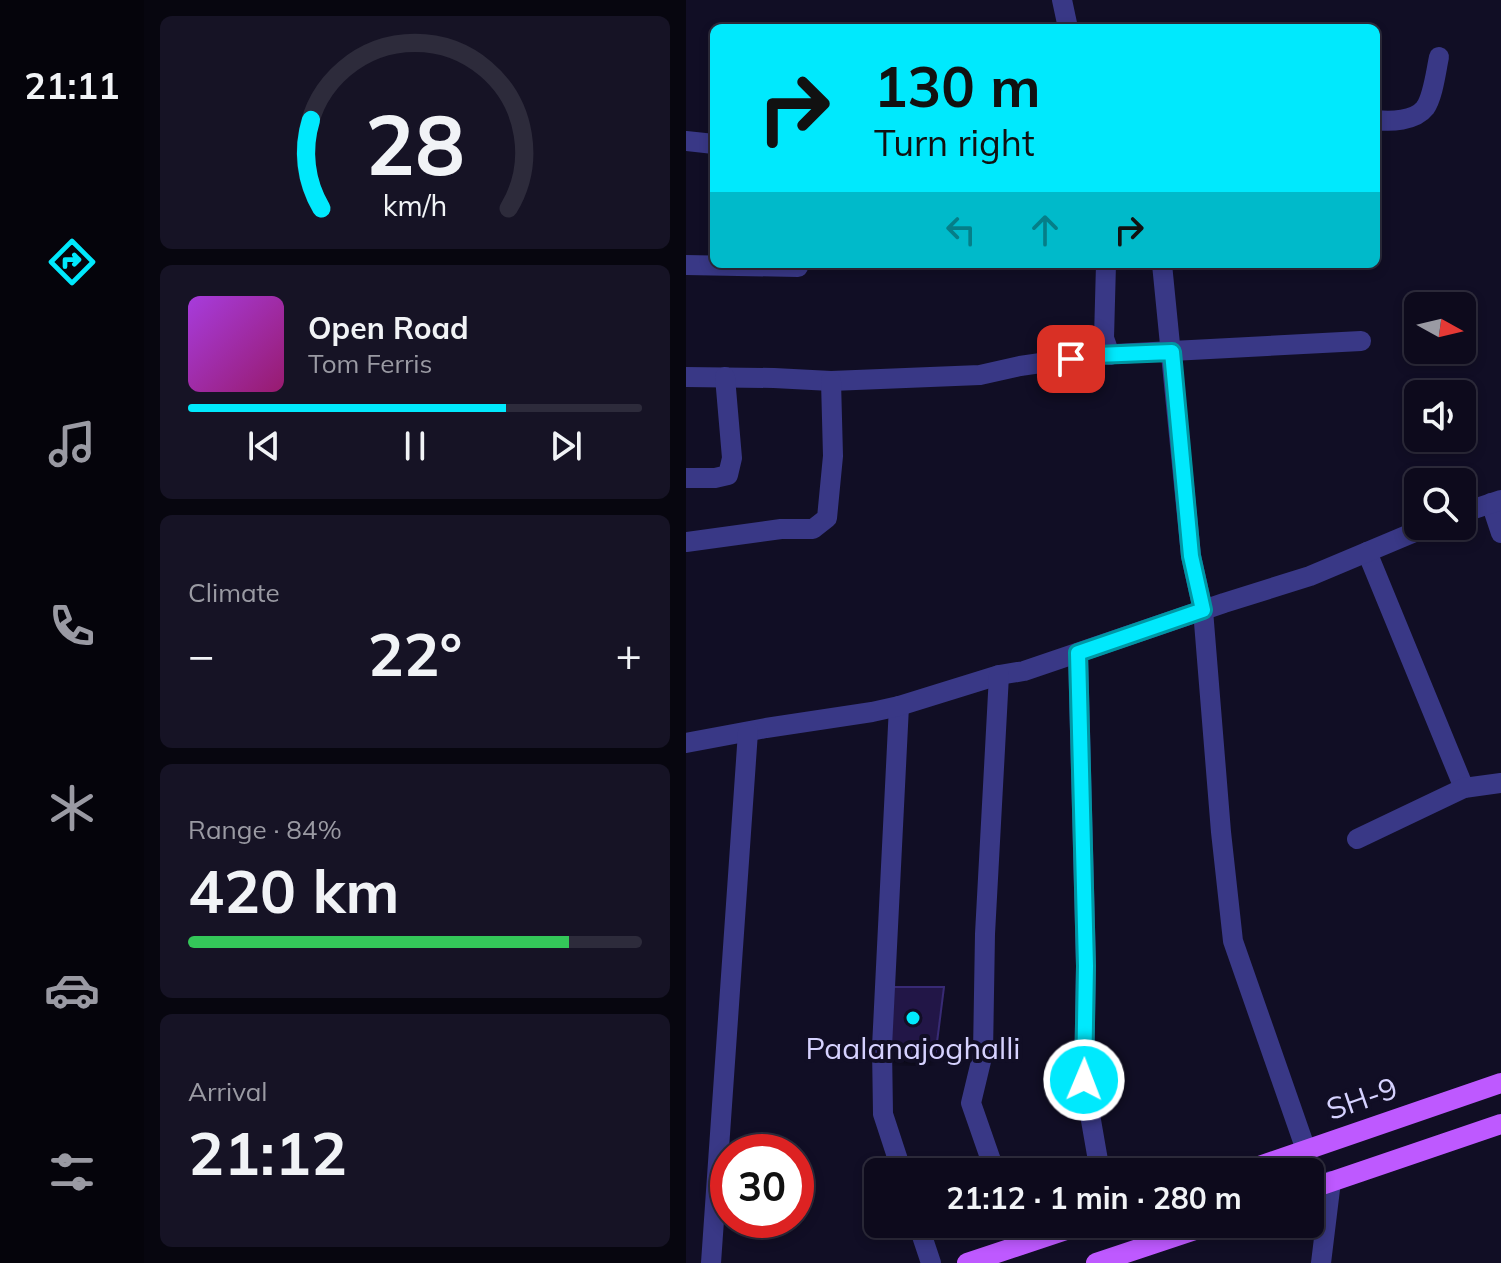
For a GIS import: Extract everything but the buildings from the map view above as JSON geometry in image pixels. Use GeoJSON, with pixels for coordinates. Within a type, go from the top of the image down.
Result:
{"type":"FeatureCollection","features":[{"type":"Feature","properties":{"kind":"main road","name":"SH-9"},"geometry":{"type":"LineString","coordinates":[[1283,1158],[1501,1083]]}},
{"type":"Feature","properties":{"kind":"main road"},"geometry":{"type":"LineString","coordinates":[[1324,1184],[1501,1124]]}},
{"type":"Feature","properties":{"kind":"main road"},"geometry":{"type":"LineString","coordinates":[[967,1263],[1041,1238]]}},
{"type":"Feature","properties":{"kind":"main road"},"geometry":{"type":"LineString","coordinates":[[1106,1261],[1173,1238]]}},
{"type":"Feature","properties":{"kind":"street"},"geometry":{"type":"LineString","coordinates":[[1062,0],[1067,24]]}},
{"type":"Feature","properties":{"kind":"street"},"geometry":{"type":"LineString","coordinates":[[1380,120],[1395,121],[1425,109],[1439,57]]}},
{"type":"Feature","properties":{"kind":"street"},"geometry":{"type":"LineString","coordinates":[[686,141],[710,144]]}},
{"type":"Feature","properties":{"kind":"street"},"geometry":{"type":"LineString","coordinates":[[686,265],[710,265]]}},
{"type":"Feature","properties":{"kind":"street"},"geometry":{"type":"LineString","coordinates":[[1106,268],[1104,338],[1110,355]]}},
{"type":"Feature","properties":{"kind":"street"},"geometry":{"type":"LineString","coordinates":[[1162,268],[1191,556],[1203,610],[1233,941],[1306,1150]]}},
{"type":"Feature","properties":{"kind":"street"},"geometry":{"type":"LineString","coordinates":[[686,377],[831,381],[980,375],[1020,366],[1110,355],[1361,341]]}},
{"type":"Feature","properties":{"kind":"street"},"geometry":{"type":"LineString","coordinates":[[686,478],[728,475],[732,458],[725,377]]}},
{"type":"Feature","properties":{"kind":"street"},"geometry":{"type":"LineString","coordinates":[[686,542],[781,529],[813,529],[827,518],[833,456],[831,381]]}},
{"type":"Feature","properties":{"kind":"street"},"geometry":{"type":"LineString","coordinates":[[1476,508],[1496,502],[1501,533]]}},
{"type":"Feature","properties":{"kind":"street"},"geometry":{"type":"LineString","coordinates":[[686,743],[899,706],[999,675],[1024,671],[1310,576],[1404,536]]}},
{"type":"Feature","properties":{"kind":"street"},"geometry":{"type":"LineString","coordinates":[[1367,552],[1464,788]]}},
{"type":"Feature","properties":{"kind":"street"},"geometry":{"type":"LineString","coordinates":[[1078,653],[1086,966],[1084,1080],[1098,1158]]}},
{"type":"Feature","properties":{"kind":"street"},"geometry":{"type":"LineString","coordinates":[[990,1158],[971,1103],[983,1053],[985,934],[999,675]]}},
{"type":"Feature","properties":{"kind":"street"},"geometry":{"type":"LineString","coordinates":[[897,1158],[883,1114],[882,1047],[899,706]]}},
{"type":"Feature","properties":{"kind":"street"},"geometry":{"type":"LineString","coordinates":[[711,1263],[748,732]]}},
{"type":"Feature","properties":{"kind":"street"},"geometry":{"type":"LineString","coordinates":[[1357,839],[1464,788],[1501,783]]}},
{"type":"Feature","properties":{"kind":"street"},"geometry":{"type":"LineString","coordinates":[[1321,1263],[1331,1181]]}},
{"type":"Feature","properties":{"kind":"street"},"geometry":{"type":"LineString","coordinates":[[923,1238],[931,1263]]}},
{"type":"Feature","properties":{"kind":"street"},"geometry":{"type":"LineString","coordinates":[[1018,1238],[1020,1245]]}},
{"type":"Feature","properties":{"kind":"place","name":"Paalanajoghalli"},"geometry":{"type":"Point","coordinates":[913,1018]}},
{"type":"Feature","properties":{"kind":"route"},"geometry":{"type":"LineString","coordinates":[[1071,359],[1172,352],[1191,556],[1203,610],[1078,653],[1086,966],[1084,1080]]}}]}
